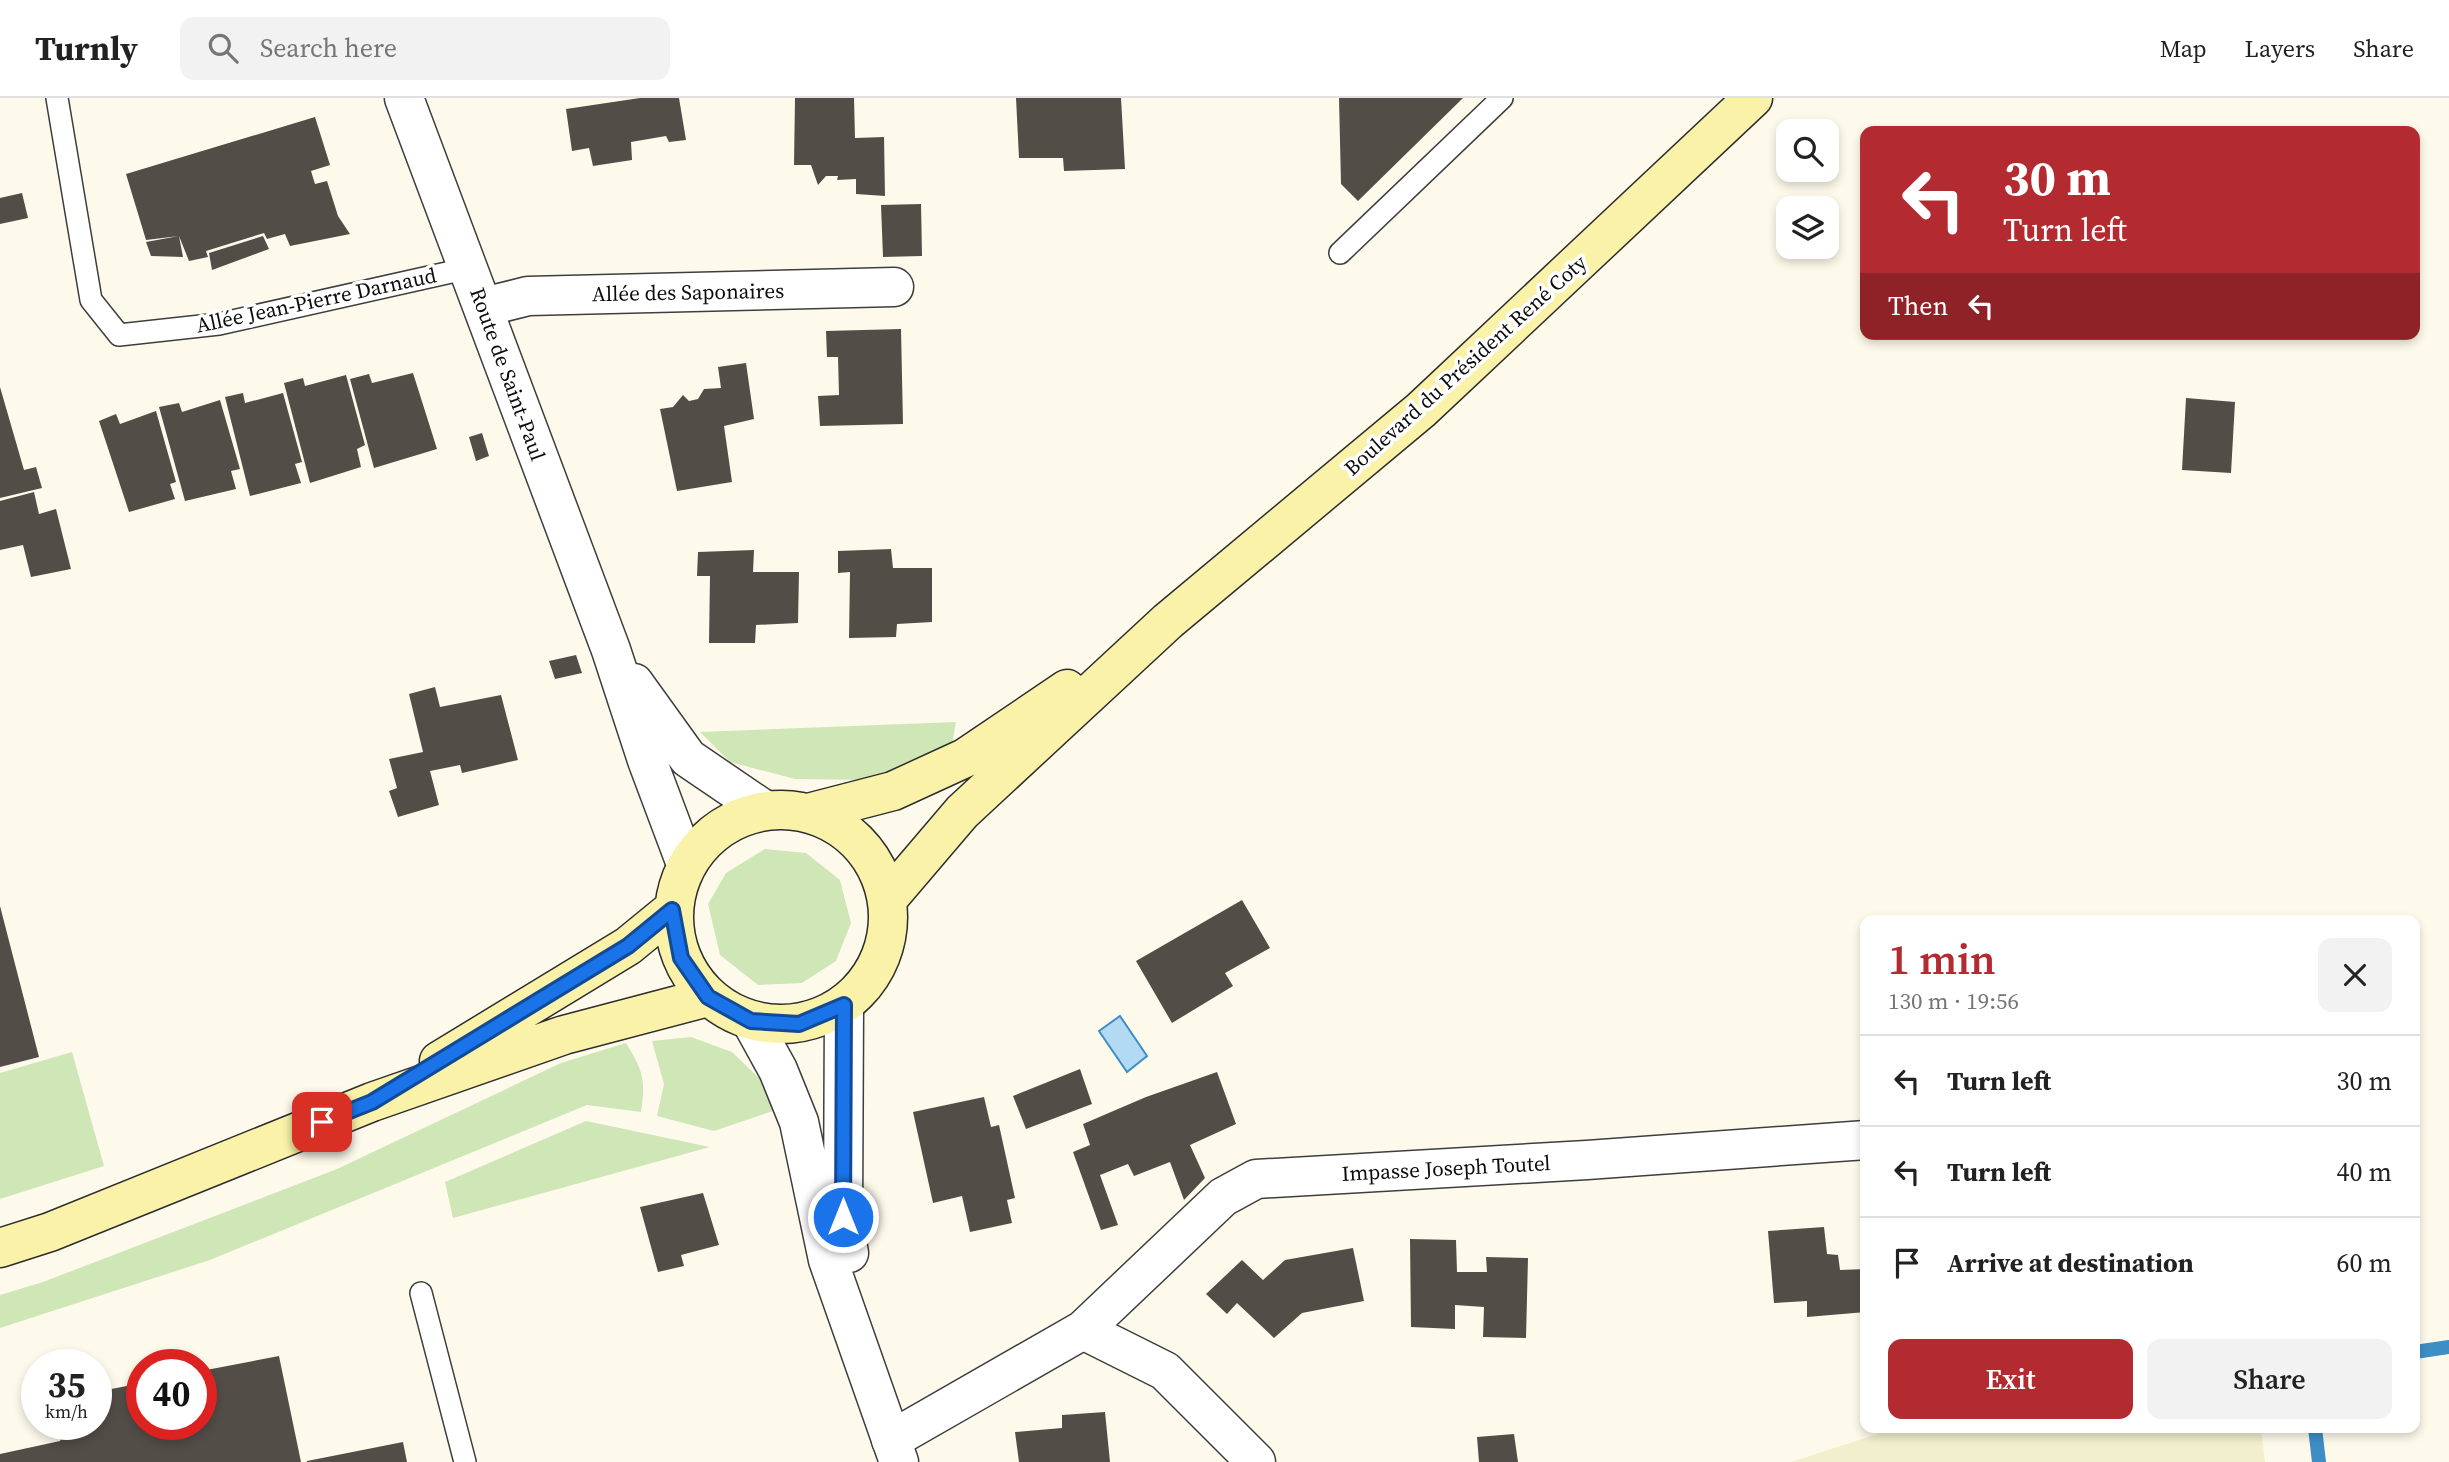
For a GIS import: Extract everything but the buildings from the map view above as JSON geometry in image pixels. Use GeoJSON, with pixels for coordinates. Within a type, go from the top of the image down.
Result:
{"type":"FeatureCollection","features":[{"type":"Feature","properties":{"kind":"main road","name":"Boulevard du Président René Coty"},"geometry":{"type":"LineString","coordinates":[[887,900],[962,813],[1168,621],[1421,410],[1753,98]]}},
{"type":"Feature","properties":{"kind":"main road","name":"Boulevard du Président René Coty"},"geometry":{"type":"LineString","coordinates":[[812,812],[894,791],[965,758],[1168,621]]}},
{"type":"Feature","properties":{"kind":"main road"},"geometry":{"type":"LineString","coordinates":[[763,809],[812,812],[854,836],[876,867],[887,900],[890,923],[877,969],[844,1005],[799,1024],[751,1021],[708,997],[681,958],[672,910],[686,864],[719,828],[763,809]]}},
{"type":"Feature","properties":{"kind":"main road"},"geometry":{"type":"LineString","coordinates":[[372,1102],[628,946],[672,910]]}},
{"type":"Feature","properties":{"kind":"main road"},"geometry":{"type":"LineString","coordinates":[[0,1248],[50,1231],[372,1102],[564,1035],[708,997]]}},
{"type":"Feature","properties":{"kind":"street","name":"Route de Saint-Paul"},"geometry":{"type":"LineString","coordinates":[[404,98],[611,650],[647,760],[686,864]]}},
{"type":"Feature","properties":{"kind":"street","name":"Allée des Saponaires"},"geometry":{"type":"LineString","coordinates":[[484,307],[528,296],[894,287]]}},
{"type":"Feature","properties":{"kind":"street","name":"Route de Saint-Paul"},"geometry":{"type":"LineString","coordinates":[[611,650],[688,758],[763,809]]}},
{"type":"Feature","properties":{"kind":"street"},"geometry":{"type":"LineString","coordinates":[[844,1005],[843,1217],[868,1376]]}},
{"type":"Feature","properties":{"kind":"street"},"geometry":{"type":"LineString","coordinates":[[751,1021],[778,1070],[799,1122],[828,1260],[895,1451]]}},
{"type":"Feature","properties":{"kind":"street","name":"Impasse Joseph Toutel"},"geometry":{"type":"LineString","coordinates":[[895,1451],[1083,1330],[1223,1198],[1256,1179],[1587,1160],[1860,1140]]}},
{"type":"Feature","properties":{"kind":"street"},"geometry":{"type":"LineString","coordinates":[[1083,1330],[1165,1371],[1255,1462]]}},
{"type":"Feature","properties":{"kind":"lane","name":"Allée Jean-Pierre Darnaud"},"geometry":{"type":"LineString","coordinates":[[57,98],[91,300],[119,335],[219,324],[469,268]]}},
{"type":"Feature","properties":{"kind":"lane"},"geometry":{"type":"LineString","coordinates":[[1340,253],[1502,98]]}},
{"type":"Feature","properties":{"kind":"lane"},"geometry":{"type":"LineString","coordinates":[[421,1293],[465,1462]]}},
{"type":"Feature","properties":{"kind":"shaded area"},"geometry":{"type":"Polygon","coordinates":[[[1881,1433],[2262,1433],[2265,1462],[1791,1462],[1881,1433]]]}},
{"type":"Feature","properties":{"kind":"green space"},"geometry":{"type":"Polygon","coordinates":[[[956,722],[952,744],[865,780],[795,779],[730,762],[700,732],[956,722]]]}},
{"type":"Feature","properties":{"kind":"green space"},"geometry":{"type":"Polygon","coordinates":[[[765,849],[806,853],[840,880],[851,923],[836,961],[802,983],[758,985],[720,955],[708,904],[726,873],[765,849]]]}},
{"type":"Feature","properties":{"kind":"green space"},"geometry":{"type":"Polygon","coordinates":[[[691,1037],[732,1052],[761,1080],[776,1110],[714,1131],[657,1116],[664,1084],[652,1041],[691,1037]]]}},
{"type":"Feature","properties":{"kind":"green space"},"geometry":{"type":"Polygon","coordinates":[[[626,1043],[642,1076],[641,1112],[587,1105],[210,1260],[0,1328],[0,1295],[43,1282],[337,1169],[561,1063],[626,1043]]]}},
{"type":"Feature","properties":{"kind":"green space"},"geometry":{"type":"Polygon","coordinates":[[[72,1052],[104,1166],[0,1199],[0,1073],[72,1052]]]}},
{"type":"Feature","properties":{"kind":"green space"},"geometry":{"type":"Polygon","coordinates":[[[586,1121],[710,1147],[453,1218],[445,1182],[586,1121]]]}},
{"type":"Feature","properties":{"kind":"water"},"geometry":{"type":"Polygon","coordinates":[[[1120,1016],[1147,1056],[1127,1072],[1099,1031],[1120,1016]]]}},
{"type":"Feature","properties":{"kind":"waterway"},"geometry":{"type":"LineString","coordinates":[[2420,1351],[2449,1347]]}},
{"type":"Feature","properties":{"kind":"waterway"},"geometry":{"type":"LineString","coordinates":[[2316,1433],[2319,1462]]}},
{"type":"Feature","properties":{"kind":"route"},"geometry":{"type":"LineString","coordinates":[[322,1122],[372,1102],[628,946],[672,910],[681,958],[708,997],[751,1021],[799,1024],[844,1005],[843,1217]]}}]}
